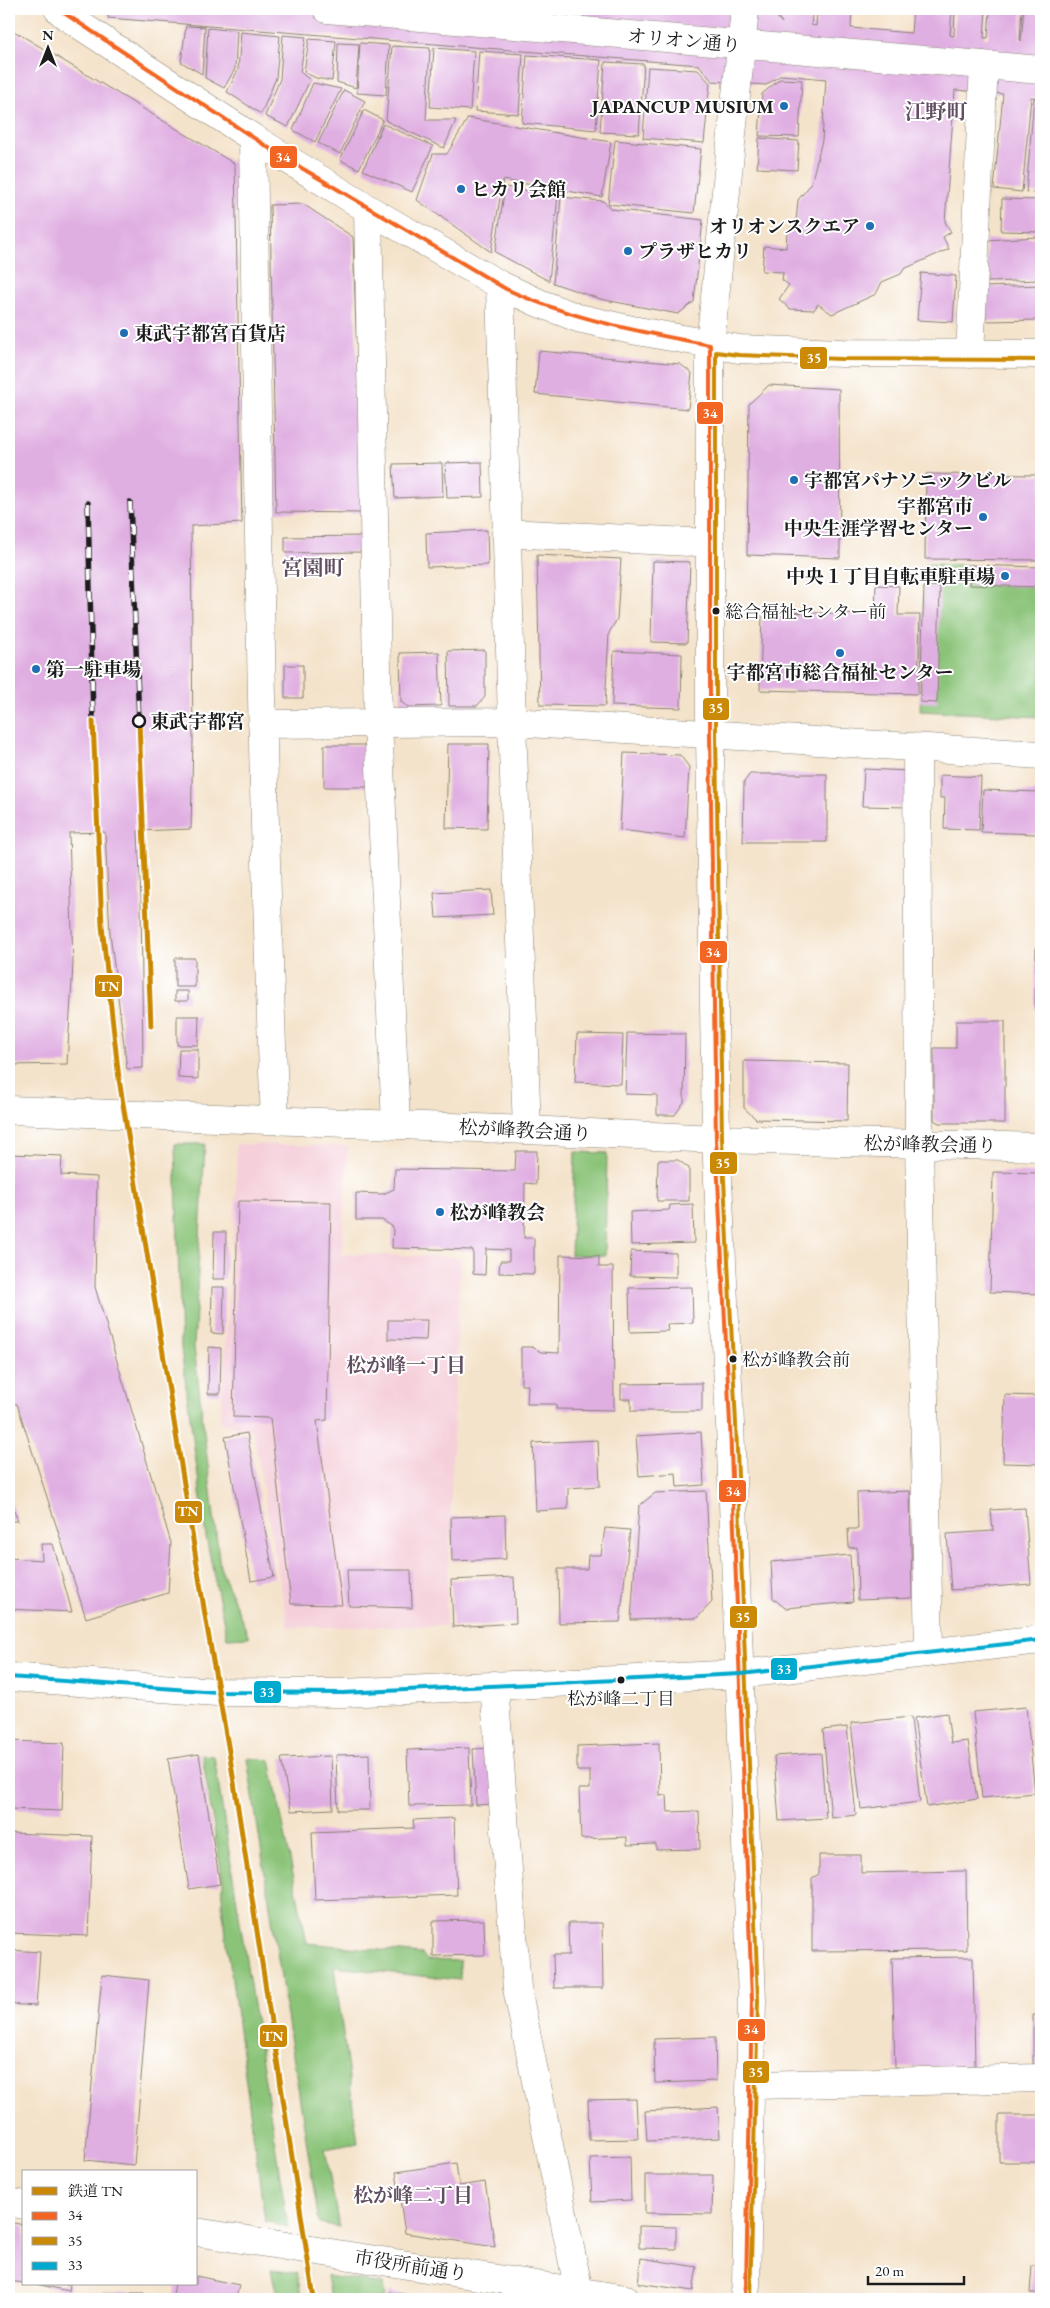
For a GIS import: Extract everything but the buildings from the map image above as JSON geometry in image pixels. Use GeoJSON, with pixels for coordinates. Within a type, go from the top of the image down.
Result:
{"type":"FeatureCollection","features":[{"type":"Feature","properties":{"kind":"street"},"geometry":{"type":"LineString","coordinates":[[58,9],[253,138],[368,209],[500,285],[578,318],[710,345],[739,349],[842,353],[1041,354]]}},
{"type":"Feature","properties":{"kind":"street","name":"オリオン通り"},"geometry":{"type":"LineString","coordinates":[[327,9],[443,14],[741,45],[1041,70]]}},
{"type":"Feature","properties":{"kind":"street"},"geometry":{"type":"LineString","coordinates":[[744,2299],[752,2085],[752,2000],[740,1674],[716,1139],[710,735],[710,345],[745,9]]}},
{"type":"Feature","properties":{"kind":"street"},"geometry":{"type":"LineString","coordinates":[[970,354],[984,65]]}},
{"type":"Feature","properties":{"kind":"street"},"geometry":{"type":"LineString","coordinates":[[253,138],[266,910],[275,1120]]}},
{"type":"Feature","properties":{"kind":"street"},"geometry":{"type":"LineString","coordinates":[[368,209],[378,722],[396,1124]]}},
{"type":"Feature","properties":{"kind":"street"},"geometry":{"type":"LineString","coordinates":[[500,285],[512,722],[527,1130]]}},
{"type":"Feature","properties":{"kind":"street"},"geometry":{"type":"LineString","coordinates":[[506,532],[710,543]]}},
{"type":"Feature","properties":{"kind":"street"},"geometry":{"type":"LineString","coordinates":[[262,724],[512,722],[1041,755]]}},
{"type":"Feature","properties":{"kind":"street"},"geometry":{"type":"LineString","coordinates":[[917,748],[919,1143],[929,1652]]}},
{"type":"Feature","properties":{"kind":"street","name":"松が峰教会通り"},"geometry":{"type":"LineString","coordinates":[[9,1110],[396,1124],[716,1139],[1041,1147]]}},
{"type":"Feature","properties":{"kind":"street"},"geometry":{"type":"LineString","coordinates":[[9,1677],[104,1685],[272,1693],[343,1693],[740,1674],[1041,1640]]}},
{"type":"Feature","properties":{"kind":"street"},"geometry":{"type":"LineString","coordinates":[[494,1685],[517,1988],[579,2292]]}},
{"type":"Feature","properties":{"kind":"street"},"geometry":{"type":"LineString","coordinates":[[752,2085],[1041,2078]]}},
{"type":"Feature","properties":{"kind":"street"},"geometry":{"type":"LineString","coordinates":[[9,2202],[22,2205]]}},
{"type":"Feature","properties":{"kind":"street","name":"市役所前通り"},"geometry":{"type":"LineString","coordinates":[[198,2232],[626,2299]]}},
{"type":"Feature","properties":{"kind":"shaded area"},"geometry":{"type":"Polygon","coordinates":[[[236,1144],[348,1146],[342,1254],[460,1257],[446,1626],[288,1627],[253,1431],[220,1423],[236,1191],[236,1144]]]}},
{"type":"Feature","properties":{"kind":"green space"},"geometry":{"type":"Polygon","coordinates":[[[925,564],[970,565],[969,585],[1041,587],[1041,717],[920,711],[925,564]]]}},
{"type":"Feature","properties":{"kind":"green space"},"geometry":{"type":"Polygon","coordinates":[[[175,1144],[205,1144],[194,1347],[220,1567],[249,1637],[227,1638],[206,1537],[181,1349],[175,1144]]]}},
{"type":"Feature","properties":{"kind":"green space"},"geometry":{"type":"Polygon","coordinates":[[[575,1152],[607,1153],[605,1256],[571,1255],[575,1152]]]}},
{"type":"Feature","properties":{"kind":"green space"},"geometry":{"type":"Polygon","coordinates":[[[202,1755],[214,1756],[288,2227],[265,2221],[222,1906],[223,1883],[202,1755]]]}},
{"type":"Feature","properties":{"kind":"green space"},"geometry":{"type":"Polygon","coordinates":[[[247,1758],[270,1760],[307,1943],[422,1954],[427,1960],[460,1961],[460,1980],[334,1967],[358,2143],[325,2149],[339,2227],[319,2223],[247,1758]]]}},
{"type":"Feature","properties":{"kind":"green space"},"geometry":{"type":"Polygon","coordinates":[[[271,2270],[297,2273],[302,2299],[278,2299],[271,2270]]]}},
{"type":"Feature","properties":{"kind":"green space"},"geometry":{"type":"Polygon","coordinates":[[[327,2276],[383,2284],[385,2299],[331,2299],[327,2276]]]}},
{"type":"Feature","properties":{"kind":"railway"},"geometry":{"type":"LineString","coordinates":[[130,502],[139,721]]}},
{"type":"Feature","properties":{"kind":"railway"},"geometry":{"type":"LineString","coordinates":[[88,503],[93,721]]}},
{"type":"Feature","properties":{"kind":"rail line","name":"TN"},"geometry":{"type":"LineString","coordinates":[[93,721],[102,926],[119,1079],[206,1621],[230,1757],[314,2299]]}},
{"type":"Feature","properties":{"kind":"rail line","name":"TN"},"geometry":{"type":"LineString","coordinates":[[139,721],[151,1026]]}},
{"type":"Feature","properties":{"kind":"transit line","name":"34"},"geometry":{"type":"LineString","coordinates":[[58,9],[278,154],[506,289],[555,309],[606,323],[710,345],[710,735],[716,1139],[730,1424],[752,2000],[746,2285],[744,2299]]}},
{"type":"Feature","properties":{"kind":"transit line","name":"35"},"geometry":{"type":"LineString","coordinates":[[750,2299],[758,2000],[736,1424],[722,1139],[716,735],[716,352],[739,355],[842,359],[1041,360]]}},
{"type":"Feature","properties":{"kind":"transit line","name":"33"},"geometry":{"type":"LineString","coordinates":[[9,1677],[217,1692],[343,1693],[741,1674],[1041,1640]]}},
{"type":"Feature","properties":{"kind":"place","name":"JAPANCUP MUSIUM"},"geometry":{"type":"Point","coordinates":[784,106]}},
{"type":"Feature","properties":{"kind":"place","name":"ヒカリ会館"},"geometry":{"type":"Point","coordinates":[461,189]}},
{"type":"Feature","properties":{"kind":"place","name":"オリオンスクエア"},"geometry":{"type":"Point","coordinates":[870,226]}},
{"type":"Feature","properties":{"kind":"place","name":"プラザヒカリ"},"geometry":{"type":"Point","coordinates":[628,251]}},
{"type":"Feature","properties":{"kind":"place","name":"東武宇都宮百貨店"},"geometry":{"type":"Point","coordinates":[124,333]}},
{"type":"Feature","properties":{"kind":"place","name":"宇都宮パナソニックビル"},"geometry":{"type":"Point","coordinates":[794,480]}},
{"type":"Feature","properties":{"kind":"place","name":"宇都宮市 中央生涯学習センター"},"geometry":{"type":"Point","coordinates":[983,517]}},
{"type":"Feature","properties":{"kind":"place","name":"中央１丁目自転車駐車場"},"geometry":{"type":"Point","coordinates":[1005,576]}},
{"type":"Feature","properties":{"kind":"place","name":"総合福祉センター前"},"geometry":{"type":"Point","coordinates":[716,611]}},
{"type":"Feature","properties":{"kind":"place","name":"宇都宮市総合福祉センター"},"geometry":{"type":"Point","coordinates":[840,653]}},
{"type":"Feature","properties":{"kind":"place","name":"第一駐車場"},"geometry":{"type":"Point","coordinates":[36,669]}},
{"type":"Feature","properties":{"kind":"place","name":"東武宇都宮"},"geometry":{"type":"Point","coordinates":[139,721]}},
{"type":"Feature","properties":{"kind":"place","name":"松が峰教会"},"geometry":{"type":"Point","coordinates":[440,1212]}},
{"type":"Feature","properties":{"kind":"place","name":"松が峰教会前"},"geometry":{"type":"Point","coordinates":[733,1359]}},
{"type":"Feature","properties":{"kind":"place","name":"松が峰二丁目"},"geometry":{"type":"Point","coordinates":[621,1680]}},
{"type":"Feature","properties":{"kind":"district","name":"江野町"},"geometry":{"type":"Point","coordinates":[936,112]}},
{"type":"Feature","properties":{"kind":"district","name":"宮園町"},"geometry":{"type":"Point","coordinates":[313,568]}},
{"type":"Feature","properties":{"kind":"district","name":"松が峰一丁目"},"geometry":{"type":"Point","coordinates":[406,1365]}},
{"type":"Feature","properties":{"kind":"district","name":"松が峰二丁目"},"geometry":{"type":"Point","coordinates":[413,2195]}}]}
